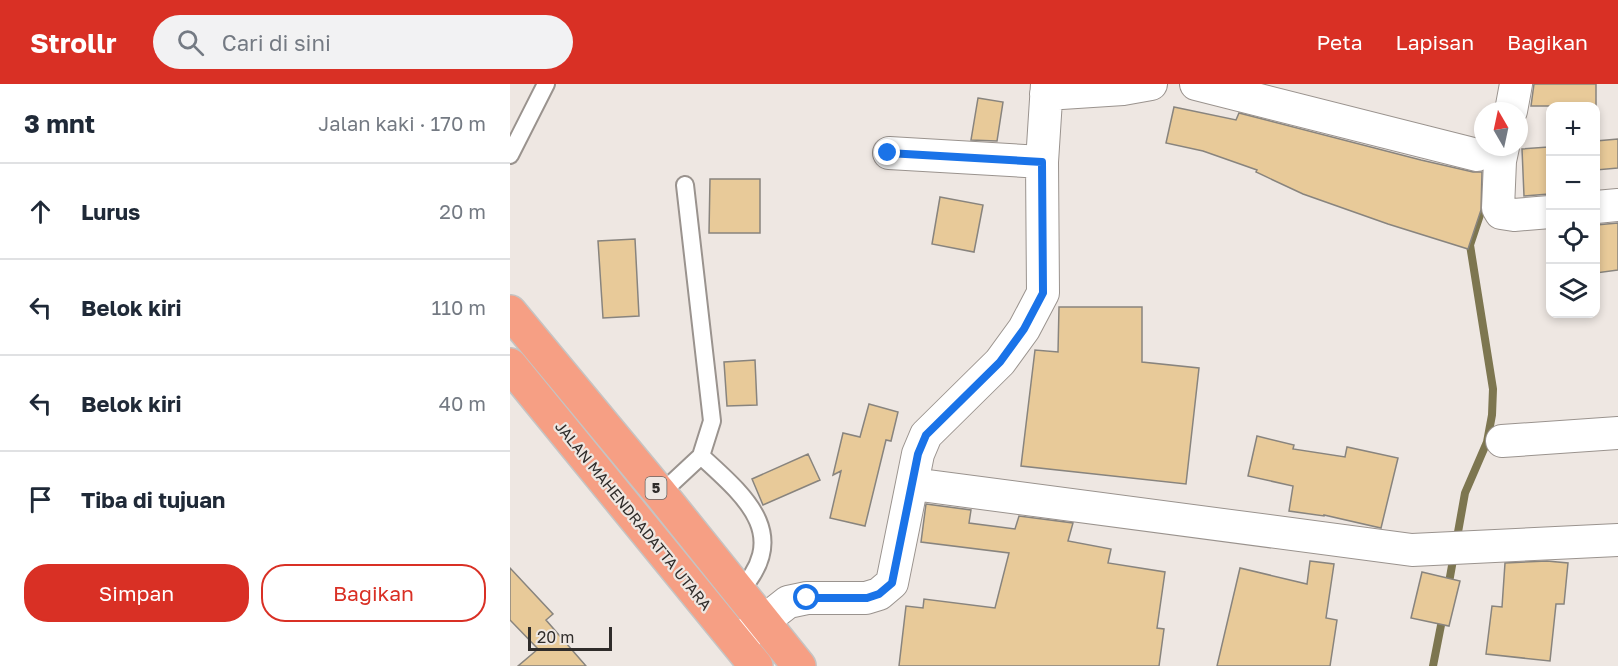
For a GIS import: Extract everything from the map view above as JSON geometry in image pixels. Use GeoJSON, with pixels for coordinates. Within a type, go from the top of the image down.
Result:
{"type":"FeatureCollection","features":[{"type":"Feature","properties":{"kind":"highway","name":"5"},"geometry":{"type":"LineString","coordinates":[[510,312],[799,666]]}},
{"type":"Feature","properties":{"kind":"highway","name":"JALAN MAHENDRADATTA UTARA"},"geometry":{"type":"LineString","coordinates":[[510,365],[747,654]]}},
{"type":"Feature","properties":{"kind":"street"},"geometry":{"type":"LineString","coordinates":[[747,654],[763,621],[788,602],[807,598],[867,598],[879,594],[892,583],[918,454],[926,435],[1000,362],[1024,329],[1043,293],[1042,162],[1047,89],[1123,89],[1151,84]]}},
{"type":"Feature","properties":{"kind":"street"},"geometry":{"type":"LineString","coordinates":[[1196,84],[1474,147]]}},
{"type":"Feature","properties":{"kind":"street"},"geometry":{"type":"LineString","coordinates":[[1513,102],[1516,84]]}},
{"type":"Feature","properties":{"kind":"street"},"geometry":{"type":"LineString","coordinates":[[888,153],[1042,162]]}},
{"type":"Feature","properties":{"kind":"street"},"geometry":{"type":"LineString","coordinates":[[1495,156],[1500,161],[1498,208],[1501,213],[1514,215],[1546,212]]}},
{"type":"Feature","properties":{"kind":"street"},"geometry":{"type":"LineString","coordinates":[[1600,207],[1618,205]]}},
{"type":"Feature","properties":{"kind":"street"},"geometry":{"type":"LineString","coordinates":[[1502,441],[1618,433]]}},
{"type":"Feature","properties":{"kind":"street"},"geometry":{"type":"LineString","coordinates":[[913,484],[1412,550],[1618,540]]}},
{"type":"Feature","properties":{"kind":"lane"},"geometry":{"type":"LineString","coordinates":[[510,155],[546,84]]}},
{"type":"Feature","properties":{"kind":"lane"},"geometry":{"type":"LineString","coordinates":[[635,518],[700,456],[712,421],[686,185]]}},
{"type":"Feature","properties":{"kind":"lane"},"geometry":{"type":"LineString","coordinates":[[700,456],[735,486],[751,506],[761,525],[762,542],[759,567],[739,592],[714,615]]}},
{"type":"Feature","properties":{"kind":"building"},"geometry":{"type":"Polygon","coordinates":[[[1534,84],[1596,84],[1596,102],[1546,102],[1546,106],[1531,106],[1534,84]]]}},
{"type":"Feature","properties":{"kind":"building"},"geometry":{"type":"Polygon","coordinates":[[[978,98],[1003,102],[997,141],[971,140],[978,98]]]}},
{"type":"Feature","properties":{"kind":"building"},"geometry":{"type":"Polygon","coordinates":[[[1174,107],[1236,120],[1239,113],[1421,160],[1482,172],[1481,210],[1468,249],[1303,194],[1256,172],[1257,170],[1203,151],[1166,143],[1174,107]]]}},
{"type":"Feature","properties":{"kind":"building"},"geometry":{"type":"Polygon","coordinates":[[[1618,139],[1618,168],[1600,170],[1600,141],[1618,139]]]}},
{"type":"Feature","properties":{"kind":"building"},"geometry":{"type":"Polygon","coordinates":[[[1546,147],[1546,194],[1524,196],[1522,156],[1528,156],[1528,149],[1546,147]]]}},
{"type":"Feature","properties":{"kind":"building"},"geometry":{"type":"Polygon","coordinates":[[[710,179],[760,179],[760,233],[709,233],[710,179]]]}},
{"type":"Feature","properties":{"kind":"building"},"geometry":{"type":"Polygon","coordinates":[[[940,197],[983,205],[974,252],[932,244],[940,197]]]}},
{"type":"Feature","properties":{"kind":"building"},"geometry":{"type":"Polygon","coordinates":[[[1618,223],[1618,270],[1600,272],[1600,225],[1618,223]]]}},
{"type":"Feature","properties":{"kind":"building"},"geometry":{"type":"Polygon","coordinates":[[[635,239],[639,316],[603,318],[598,241],[635,239]]]}},
{"type":"Feature","properties":{"kind":"building"},"geometry":{"type":"Polygon","coordinates":[[[1059,307],[1142,307],[1142,362],[1199,368],[1186,484],[1021,466],[1035,350],[1058,352],[1059,307]]]}},
{"type":"Feature","properties":{"kind":"building"},"geometry":{"type":"Polygon","coordinates":[[[755,360],[757,405],[727,406],[724,362],[755,360]]]}},
{"type":"Feature","properties":{"kind":"building"},"geometry":{"type":"Polygon","coordinates":[[[869,404],[898,412],[891,441],[886,440],[865,526],[830,518],[841,471],[833,475],[843,433],[860,437],[869,404]]]}},
{"type":"Feature","properties":{"kind":"building"},"geometry":{"type":"Polygon","coordinates":[[[1257,436],[1294,445],[1293,449],[1345,457],[1347,447],[1398,458],[1381,528],[1324,515],[1289,511],[1293,486],[1248,476],[1257,436]]]}},
{"type":"Feature","properties":{"kind":"building"},"geometry":{"type":"Polygon","coordinates":[[[808,454],[820,480],[763,505],[752,479],[808,454]]]}},
{"type":"Feature","properties":{"kind":"building"},"geometry":{"type":"Polygon","coordinates":[[[926,504],[971,510],[969,523],[1015,529],[1019,516],[1073,523],[1068,541],[1111,549],[1108,563],[1165,572],[1157,628],[1164,629],[1159,666],[899,666],[906,606],[923,608],[924,599],[995,608],[1009,553],[921,542],[926,504]]]}},
{"type":"Feature","properties":{"kind":"building"},"geometry":{"type":"Polygon","coordinates":[[[1310,561],[1334,564],[1326,618],[1337,620],[1330,666],[1217,666],[1240,568],[1307,584],[1310,561]]]}},
{"type":"Feature","properties":{"kind":"building"},"geometry":{"type":"Polygon","coordinates":[[[1547,561],[1568,563],[1564,604],[1556,604],[1550,661],[1486,654],[1492,606],[1502,607],[1505,563],[1547,561]]]}},
{"type":"Feature","properties":{"kind":"building"},"geometry":{"type":"Polygon","coordinates":[[[510,568],[553,614],[546,620],[586,666],[518,666],[538,649],[510,620],[510,568]]]}},
{"type":"Feature","properties":{"kind":"building"},"geometry":{"type":"Polygon","coordinates":[[[1422,572],[1460,581],[1449,626],[1411,618],[1422,572]]]}},
{"type":"Feature","properties":{"kind":"waterway"},"geometry":{"type":"LineString","coordinates":[[1448,588],[1465,493],[1487,442],[1492,415],[1493,389],[1470,245],[1485,200]]}},
{"type":"Feature","properties":{"kind":"waterway"},"geometry":{"type":"LineString","coordinates":[[1433,666],[1443,615]]}},
{"type":"Feature","properties":{"kind":"route"},"geometry":{"type":"LineString","coordinates":[[807,598],[867,598],[879,594],[892,583],[918,454],[926,435],[1000,362],[1024,329],[1043,293],[1042,162],[888,153]]}}]}
